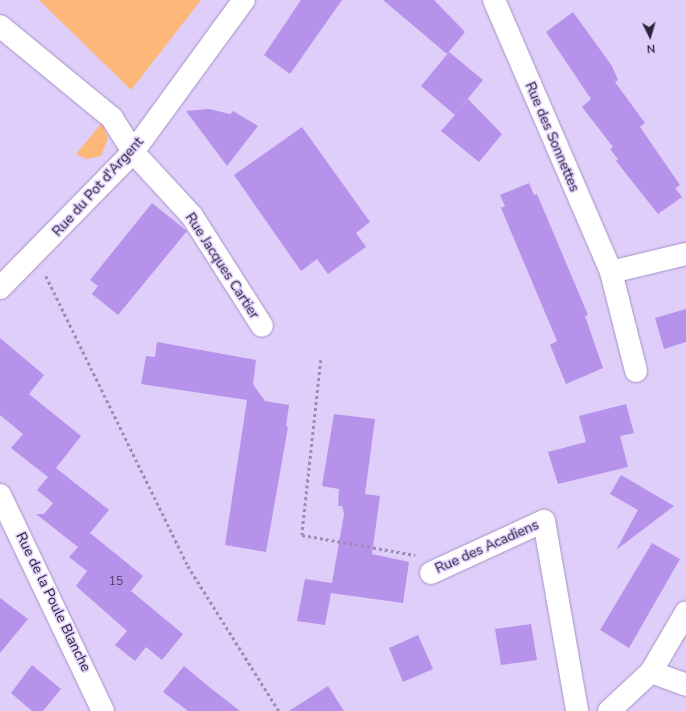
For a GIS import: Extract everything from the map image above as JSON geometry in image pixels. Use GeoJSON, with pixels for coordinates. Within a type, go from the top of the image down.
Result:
{"type":"FeatureCollection","features":[{"type":"Feature","properties":{"kind":"street","name":"Rue du Pot d'Argent"},"geometry":{"type":"LineString","coordinates":[[0,288],[31,259],[133,152],[244,0]]}},
{"type":"Feature","properties":{"kind":"street","name":"Rue des Sonnettes"},"geometry":{"type":"LineString","coordinates":[[494,0],[611,272],[636,371]]}},
{"type":"Feature","properties":{"kind":"street","name":"Rue Jacques Cartier"},"geometry":{"type":"LineString","coordinates":[[0,26],[112,118],[133,152],[192,216],[262,326]]}},
{"type":"Feature","properties":{"kind":"street"},"geometry":{"type":"LineString","coordinates":[[611,272],[686,254]]}},
{"type":"Feature","properties":{"kind":"street","name":"Rue de la Poule Blanche"},"geometry":{"type":"LineString","coordinates":[[0,495],[103,711]]}},
{"type":"Feature","properties":{"kind":"street","name":"Rue des Acadiens"},"geometry":{"type":"LineString","coordinates":[[431,573],[544,521],[577,711]]}},
{"type":"Feature","properties":{"kind":"street"},"geometry":{"type":"LineString","coordinates":[[609,711],[651,672],[686,612]]}},
{"type":"Feature","properties":{"kind":"street"},"geometry":{"type":"LineString","coordinates":[[651,672],[686,685]]}},
{"type":"Feature","properties":{"kind":"path"},"geometry":{"type":"LineString","coordinates":[[31,259],[44,273],[188,566],[279,711]]}},
{"type":"Feature","properties":{"kind":"path","name":"Rue des Acadiens"},"geometry":{"type":"LineString","coordinates":[[321,360],[302,534],[412,553],[431,573]]}},
{"type":"Feature","properties":{"kind":"shaded area"},"geometry":{"type":"Polygon","coordinates":[[[39,0],[201,0],[131,90],[39,0]]]}},
{"type":"Feature","properties":{"kind":"shaded area"},"geometry":{"type":"Polygon","coordinates":[[[102,123],[108,138],[101,156],[86,159],[76,154],[102,123]]]}},
{"type":"Feature","properties":{"kind":"building"},"geometry":{"type":"Polygon","coordinates":[[[301,0],[342,0],[290,74],[264,55],[301,0]]]}},
{"type":"Feature","properties":{"kind":"building"},"geometry":{"type":"Polygon","coordinates":[[[383,0],[434,0],[465,32],[447,54],[383,0]]]}},
{"type":"Feature","properties":{"kind":"building"},"geometry":{"type":"Polygon","coordinates":[[[573,12],[612,66],[618,80],[615,82],[645,123],[640,127],[680,185],[675,188],[682,197],[658,214],[616,161],[618,159],[610,149],[613,147],[582,107],[591,99],[546,32],[573,12]]]}},
{"type":"Feature","properties":{"kind":"building"},"geometry":{"type":"Polygon","coordinates":[[[449,52],[483,80],[456,113],[468,99],[502,134],[479,162],[441,131],[455,115],[421,86],[449,52]]]}},
{"type":"Feature","properties":{"kind":"building"},"geometry":{"type":"Polygon","coordinates":[[[209,109],[230,114],[233,111],[258,126],[227,166],[186,111],[209,109]]]}},
{"type":"Feature","properties":{"kind":"building"},"geometry":{"type":"Polygon","coordinates":[[[302,127],[370,222],[356,233],[366,247],[328,274],[317,259],[301,271],[234,175],[302,127]]]}},
{"type":"Feature","properties":{"kind":"building"},"geometry":{"type":"Polygon","coordinates":[[[529,183],[534,195],[537,194],[588,315],[585,316],[603,368],[566,384],[550,345],[557,341],[501,208],[505,206],[500,195],[529,183]]]}},
{"type":"Feature","properties":{"kind":"building"},"geometry":{"type":"Polygon","coordinates":[[[152,203],[187,231],[118,315],[92,294],[98,286],[90,280],[152,203]]]}},
{"type":"Feature","properties":{"kind":"building"},"geometry":{"type":"Polygon","coordinates":[[[686,309],[686,342],[664,349],[655,318],[686,309]]]}},
{"type":"Feature","properties":{"kind":"building"},"geometry":{"type":"Polygon","coordinates":[[[0,338],[44,375],[29,394],[81,436],[56,468],[109,510],[90,533],[143,576],[131,591],[183,634],[162,660],[146,647],[135,661],[115,645],[127,631],[76,586],[87,571],[69,557],[78,547],[36,514],[44,514],[53,503],[37,490],[48,477],[11,448],[23,434],[0,415],[0,338]]]}},
{"type":"Feature","properties":{"kind":"building"},"geometry":{"type":"Polygon","coordinates":[[[157,342],[256,360],[253,384],[265,401],[289,405],[286,426],[288,427],[266,552],[225,545],[247,400],[141,384],[146,356],[155,357],[157,342]]]}},
{"type":"Feature","properties":{"kind":"building"},"geometry":{"type":"Polygon","coordinates":[[[626,404],[634,433],[620,436],[628,467],[558,484],[548,452],[586,442],[579,416],[626,404]]]}},
{"type":"Feature","properties":{"kind":"building"},"geometry":{"type":"Polygon","coordinates":[[[334,414],[375,419],[365,494],[380,496],[372,554],[409,562],[403,603],[331,593],[325,625],[297,621],[305,579],[332,583],[344,514],[342,506],[338,506],[339,489],[322,486],[334,414]]]}},
{"type":"Feature","properties":{"kind":"building"},"geometry":{"type":"Polygon","coordinates":[[[621,475],[674,506],[616,550],[638,510],[610,494],[621,475]]]}},
{"type":"Feature","properties":{"kind":"building"},"geometry":{"type":"Polygon","coordinates":[[[652,543],[680,559],[629,648],[600,630],[652,543]]]}},
{"type":"Feature","properties":{"kind":"building"},"geometry":{"type":"Polygon","coordinates":[[[0,598],[28,619],[0,653],[0,598]]]}},
{"type":"Feature","properties":{"kind":"building"},"geometry":{"type":"Polygon","coordinates":[[[531,624],[537,660],[501,665],[495,629],[531,624]]]}},
{"type":"Feature","properties":{"kind":"building"},"geometry":{"type":"Polygon","coordinates":[[[418,635],[433,669],[403,682],[389,648],[418,635]]]}},
{"type":"Feature","properties":{"kind":"building"},"geometry":{"type":"Polygon","coordinates":[[[32,665],[61,689],[43,711],[32,711],[11,693],[32,665]]]}},
{"type":"Feature","properties":{"kind":"building"},"geometry":{"type":"Polygon","coordinates":[[[184,666],[240,711],[188,711],[163,692],[184,666]]]}},
{"type":"Feature","properties":{"kind":"building"},"geometry":{"type":"Polygon","coordinates":[[[328,686],[344,711],[289,711],[328,686]]]}}]}
